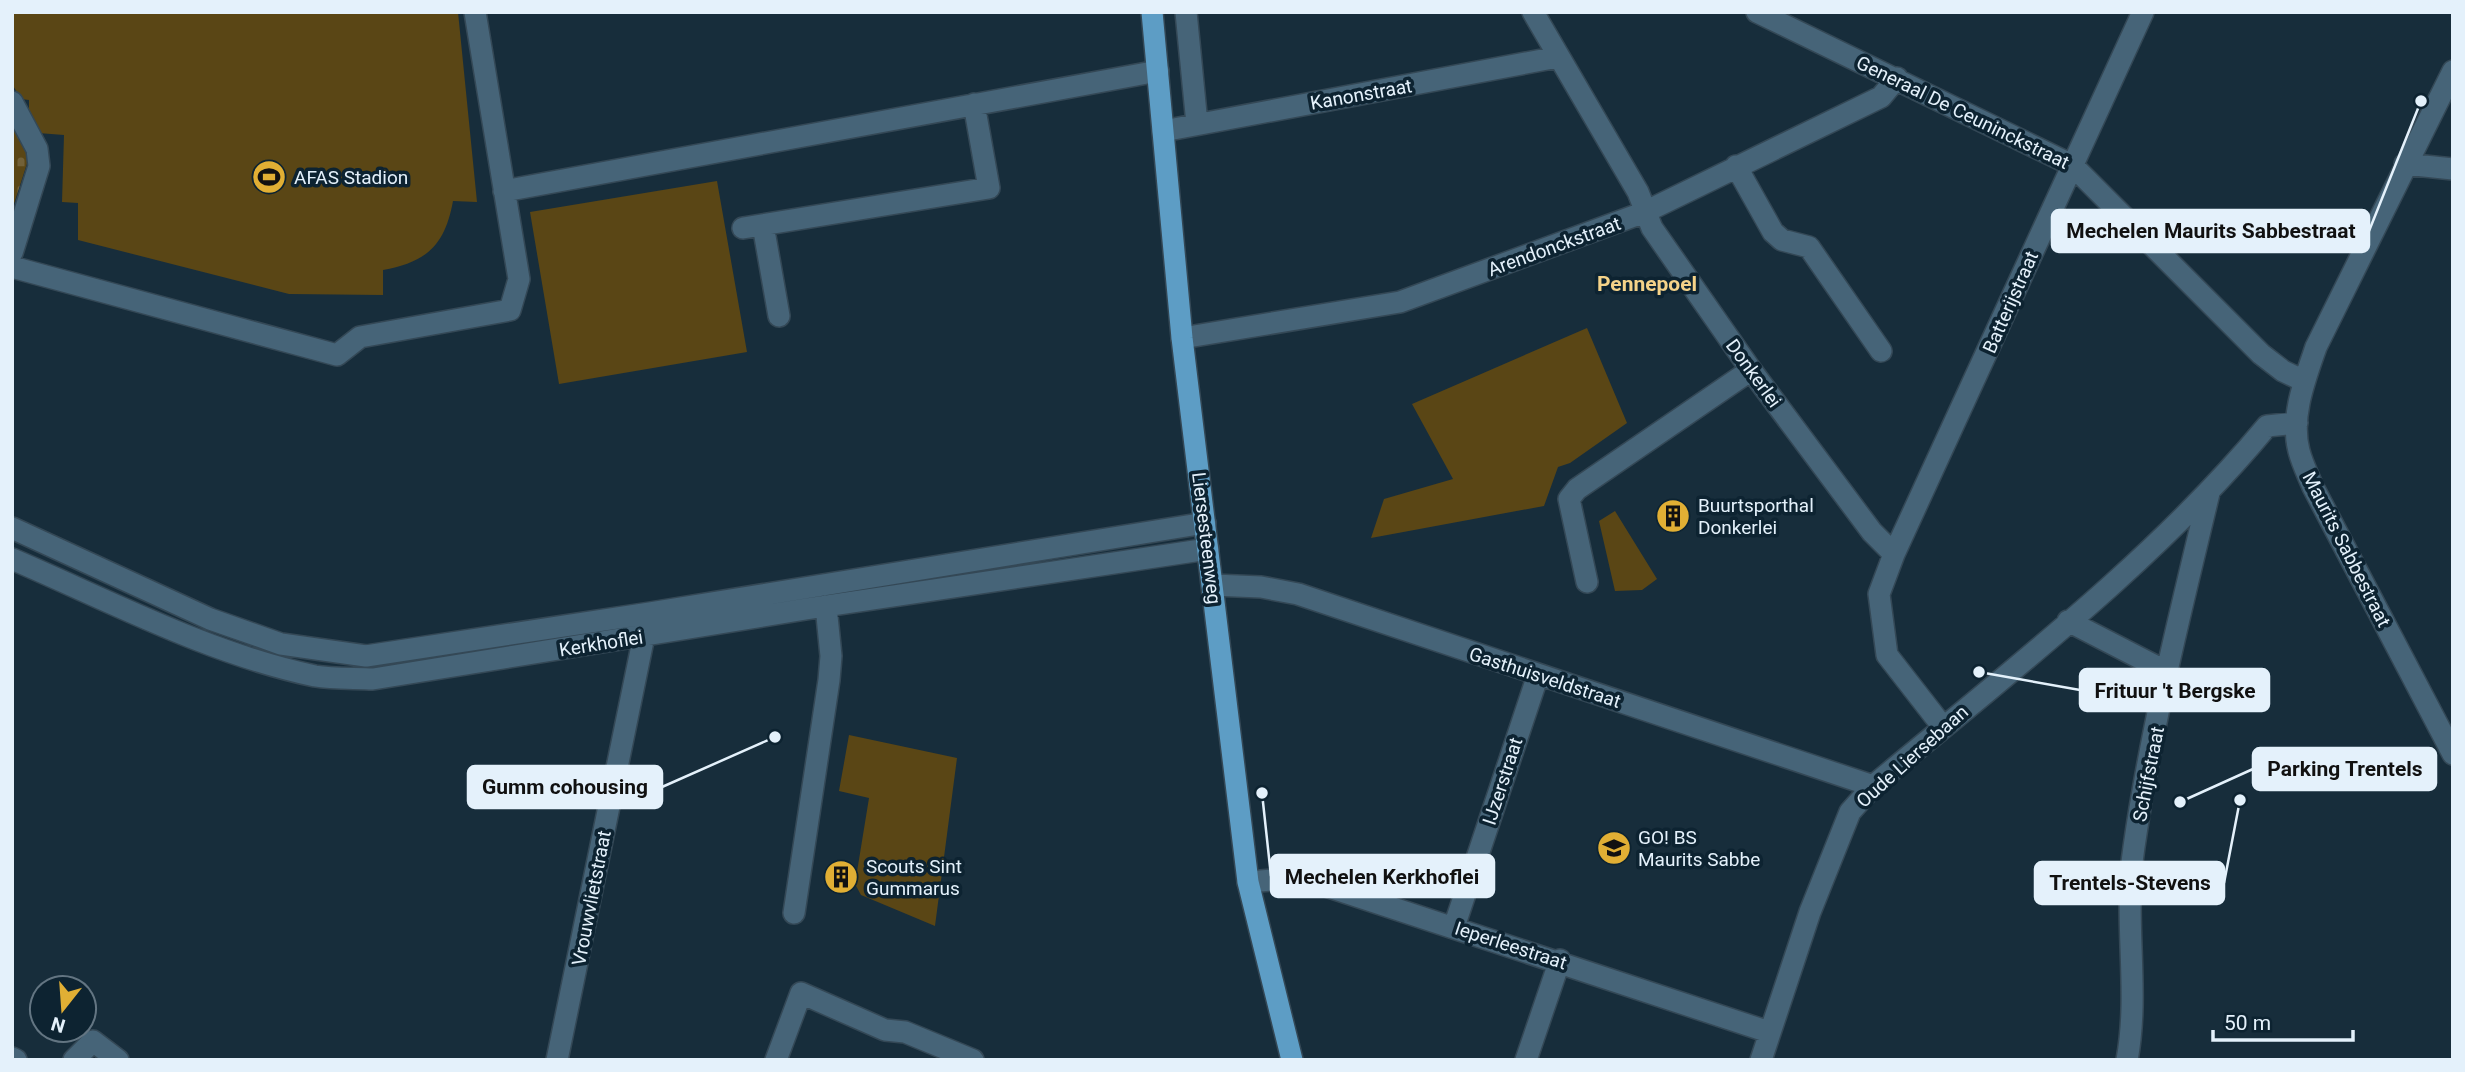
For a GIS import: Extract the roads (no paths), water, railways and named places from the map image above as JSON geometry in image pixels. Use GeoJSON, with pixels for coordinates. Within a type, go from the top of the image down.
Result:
{"type":"FeatureCollection","features":[{"type":"Feature","properties":{"kind":"main road","name":"Liersesteenweg"},"geometry":{"type":"LineString","coordinates":[[1152,12],[1182,338],[1248,882],[1292,1060]]}},
{"type":"Feature","properties":{"kind":"street"},"geometry":{"type":"LineString","coordinates":[[12,267],[337,355],[360,337],[510,310],[519,279],[475,12]]}},
{"type":"Feature","properties":{"kind":"street"},"geometry":{"type":"LineString","coordinates":[[1186,12],[1197,124]]}},
{"type":"Feature","properties":{"kind":"street","name":"Donkerlei"},"geometry":{"type":"LineString","coordinates":[[1533,12],[1638,192],[1652,228],[1751,370],[1872,532],[1894,554]]}},
{"type":"Feature","properties":{"kind":"street","name":"Generaal De Ceuninckstraat"},"geometry":{"type":"LineString","coordinates":[[1757,12],[2072,165],[2260,354],[2283,371],[2304,381]]}},
{"type":"Feature","properties":{"kind":"street","name":"Batterijstraat"},"geometry":{"type":"LineString","coordinates":[[1894,554],[2143,12]]}},
{"type":"Feature","properties":{"kind":"street","name":"Kanonstraat"},"geometry":{"type":"LineString","coordinates":[[1163,131],[1558,57]]}},
{"type":"Feature","properties":{"kind":"street"},"geometry":{"type":"LineString","coordinates":[[504,191],[1158,71]]}},
{"type":"Feature","properties":{"kind":"street","name":"Maurits Sabbestraat"},"geometry":{"type":"LineString","coordinates":[[2453,71],[2316,347],[2304,381],[2297,423],[2298,450],[2313,487],[2453,754]]}},
{"type":"Feature","properties":{"kind":"street","name":"Arendonckstraat"},"geometry":{"type":"LineString","coordinates":[[1182,338],[1400,302],[1645,212],[1881,97],[1897,78]]}},
{"type":"Feature","properties":{"kind":"street"},"geometry":{"type":"LineString","coordinates":[[12,102],[37,149],[39,166],[12,253]]}},
{"type":"Feature","properties":{"kind":"street"},"geometry":{"type":"LineString","coordinates":[[779,316],[753,226],[989,188],[974,104]]}},
{"type":"Feature","properties":{"kind":"street"},"geometry":{"type":"LineString","coordinates":[[2405,164],[2453,169]]}},
{"type":"Feature","properties":{"kind":"street"},"geometry":{"type":"LineString","coordinates":[[1736,166],[1773,232],[1782,240],[1809,247],[1881,351]]}},
{"type":"Feature","properties":{"kind":"street"},"geometry":{"type":"LineString","coordinates":[[1587,582],[1569,499],[1577,489],[1751,370]]}},
{"type":"Feature","properties":{"kind":"street","name":"Oude Liersebaan"},"geometry":{"type":"LineString","coordinates":[[1761,1060],[1850,812],[1873,786],[2140,559],[2208,493],[2267,426],[2297,423]]}},
{"type":"Feature","properties":{"kind":"street","name":"Schijfstraat"},"geometry":{"type":"LineString","coordinates":[[2127,1060],[2133,1011],[2130,883],[2167,673],[2208,493]]}},
{"type":"Feature","properties":{"kind":"street","name":"Kerkhoflei"},"geometry":{"type":"LineString","coordinates":[[12,528],[210,619],[281,644],[366,656],[1205,523]]}},
{"type":"Feature","properties":{"kind":"street","name":"Kerkhoflei"},"geometry":{"type":"LineString","coordinates":[[12,559],[198,639],[262,662],[317,676],[373,679],[825,606],[1208,549]]}},
{"type":"Feature","properties":{"kind":"street"},"geometry":{"type":"LineString","coordinates":[[1894,554],[1880,594],[1886,655],[1943,727]]}},
{"type":"Feature","properties":{"kind":"street","name":"Gasthuisveldstraat"},"geometry":{"type":"LineString","coordinates":[[1213,585],[1261,587],[1298,594],[1873,786]]}},
{"type":"Feature","properties":{"kind":"street"},"geometry":{"type":"LineString","coordinates":[[794,913],[830,668],[825,606]]}},
{"type":"Feature","properties":{"kind":"street","name":"Vrouwvlietstraat"},"geometry":{"type":"LineString","coordinates":[[557,1060],[650,613]]}},
{"type":"Feature","properties":{"kind":"street"},"geometry":{"type":"LineString","coordinates":[[2068,621],[2167,673]]}},
{"type":"Feature","properties":{"kind":"street","name":"IJzerstraat"},"geometry":{"type":"LineString","coordinates":[[1454,927],[1538,675]]}},
{"type":"Feature","properties":{"kind":"street","name":"Ieperleestraat"},"geometry":{"type":"LineString","coordinates":[[1248,882],[1273,880],[1320,884],[1560,960],[1769,1032]]}},
{"type":"Feature","properties":{"kind":"street"},"geometry":{"type":"LineString","coordinates":[[1526,1060],[1560,960]]}},
{"type":"Feature","properties":{"kind":"street"},"geometry":{"type":"LineString","coordinates":[[776,1060],[802,993],[885,1030],[905,1032],[973,1060]]}},
{"type":"Feature","properties":{"kind":"street"},"geometry":{"type":"LineString","coordinates":[[74,1060],[93,1041],[118,1060]]}},
{"type":"Feature","properties":{"kind":"place","name":"Mechelen Maurits Sabbestraat"},"geometry":{"type":"Point","coordinates":[2421,101]}},
{"type":"Feature","properties":{"kind":"place","name":"AFAS Stadion"},"geometry":{"type":"Point","coordinates":[269,177]}},
{"type":"Feature","properties":{"kind":"place","name":"Buurtsporthal Donkerlei"},"geometry":{"type":"Point","coordinates":[1673,516]}},
{"type":"Feature","properties":{"kind":"place","name":"Frituur 't Bergske"},"geometry":{"type":"Point","coordinates":[1979,672]}},
{"type":"Feature","properties":{"kind":"place","name":"Gumm cohousing"},"geometry":{"type":"Point","coordinates":[775,737]}},
{"type":"Feature","properties":{"kind":"place","name":"Mechelen Kerkhoflei"},"geometry":{"type":"Point","coordinates":[1262,793]}},
{"type":"Feature","properties":{"kind":"place","name":"Trentels-Stevens"},"geometry":{"type":"Point","coordinates":[2240,800]}},
{"type":"Feature","properties":{"kind":"place","name":"Parking Trentels"},"geometry":{"type":"Point","coordinates":[2180,802]}},
{"type":"Feature","properties":{"kind":"place","name":"GO! BS Maurits Sabbe"},"geometry":{"type":"Point","coordinates":[1614,848]}},
{"type":"Feature","properties":{"kind":"place","name":"Scouts Sint Gummarus"},"geometry":{"type":"Point","coordinates":[841,877]}},
{"type":"Feature","properties":{"kind":"district","name":"Pennepoel"},"geometry":{"type":"Point","coordinates":[1647,284]}}]}
